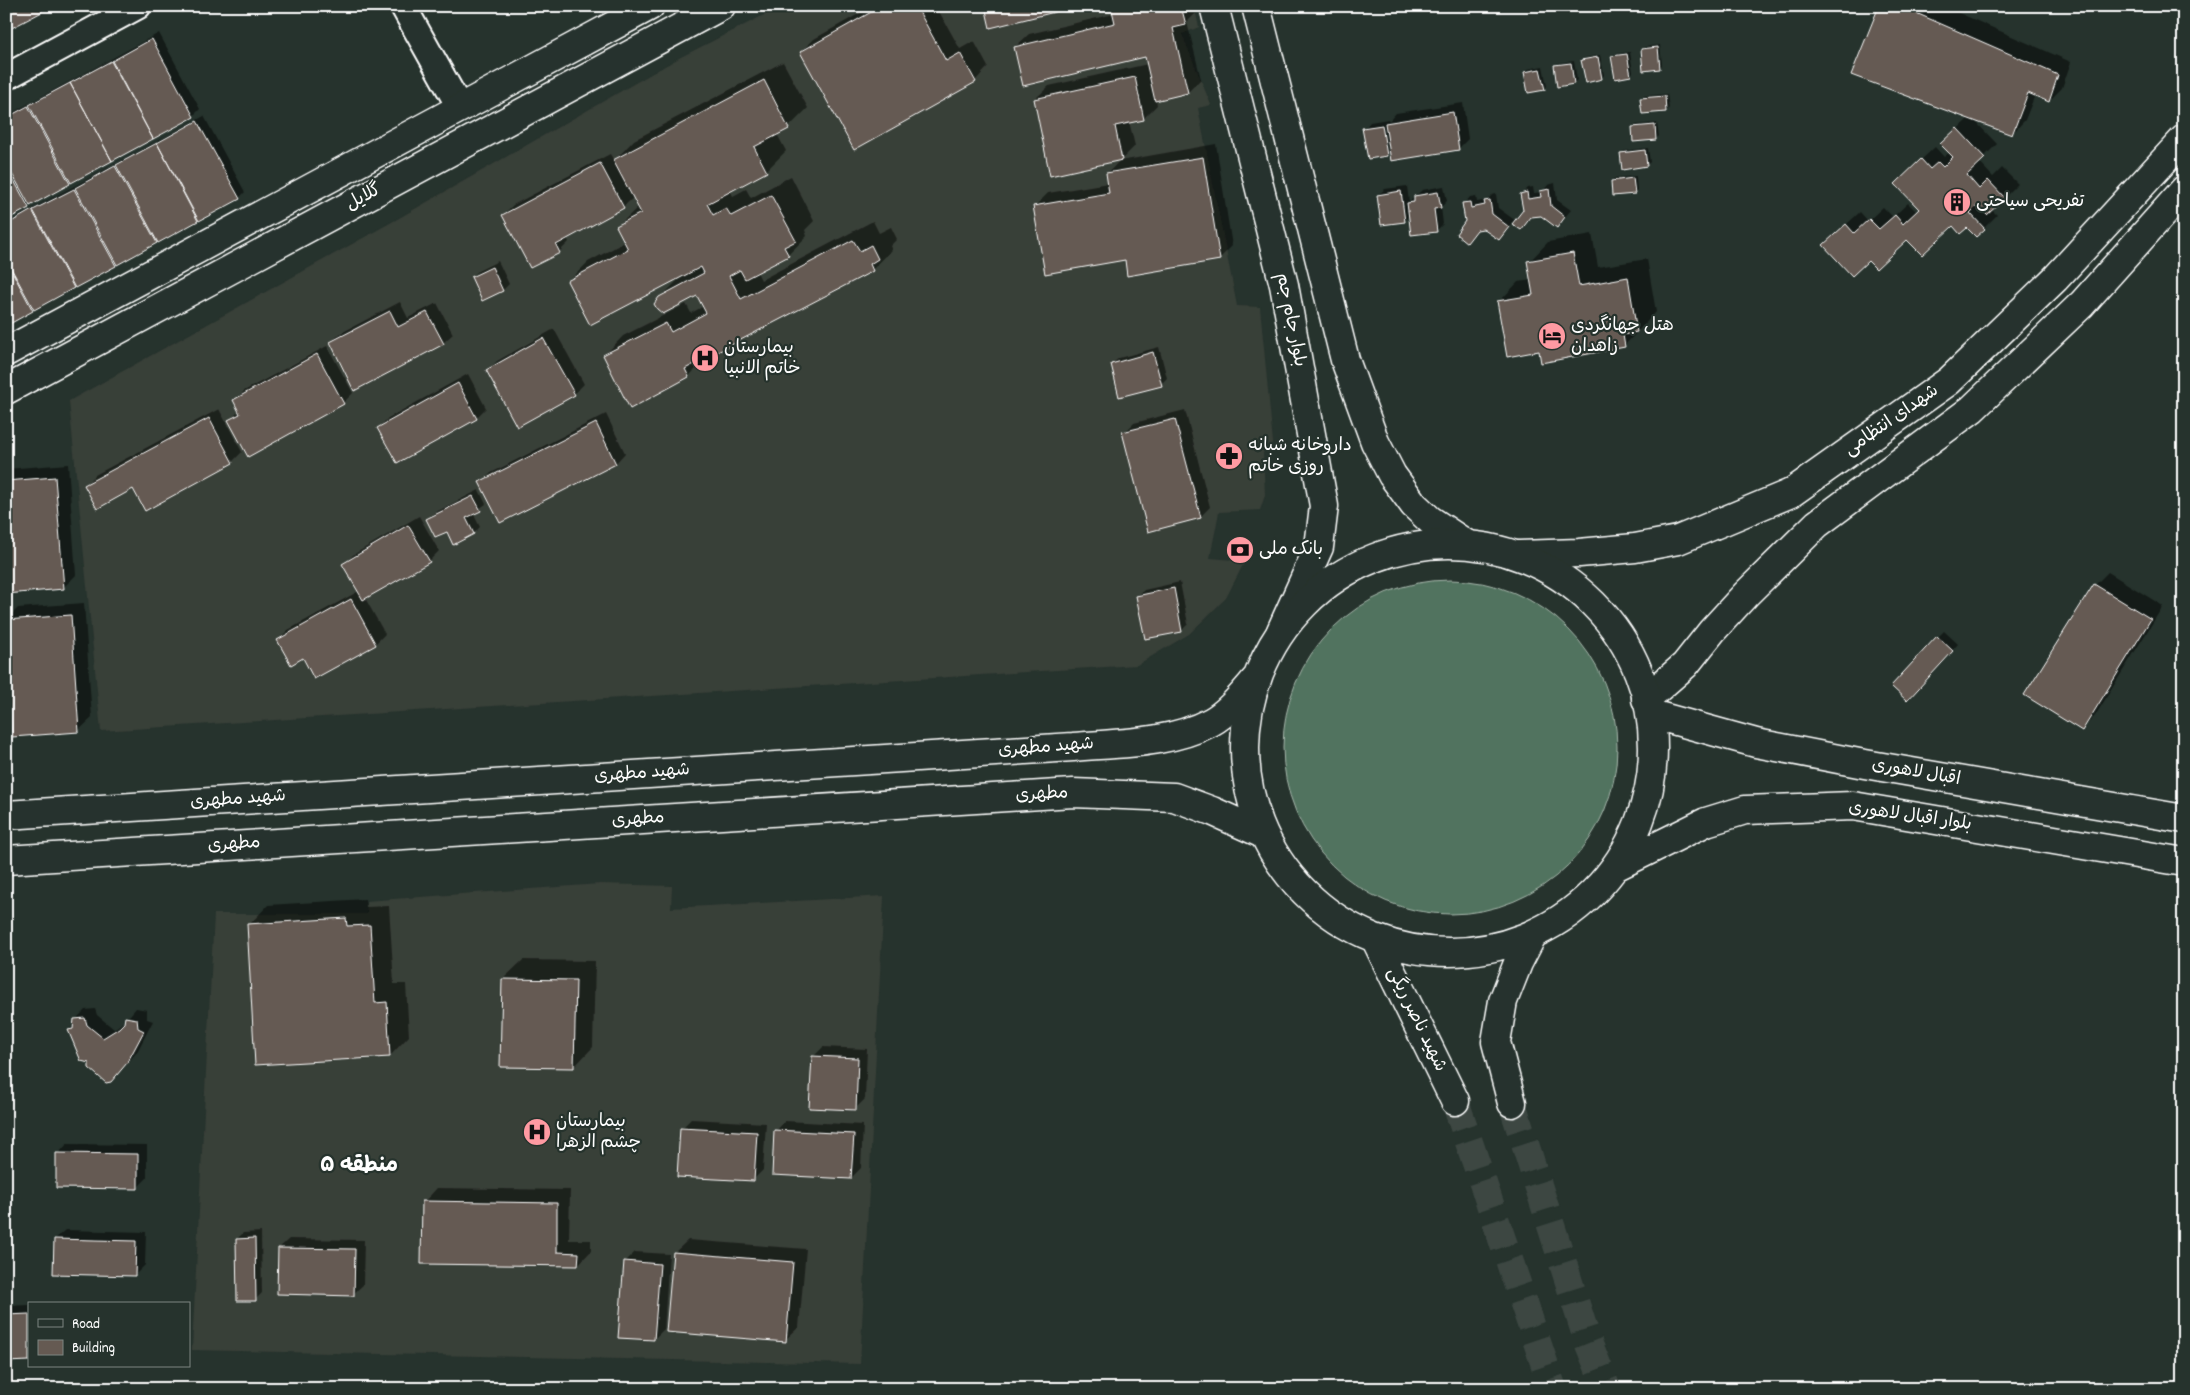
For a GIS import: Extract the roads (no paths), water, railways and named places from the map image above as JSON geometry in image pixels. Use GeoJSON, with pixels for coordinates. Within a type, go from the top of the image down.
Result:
{"type":"FeatureCollection","features":[{"type":"Feature","properties":{"kind":"main road","name":"گلایل"},"geometry":{"type":"LineString","coordinates":[[6,352],[650,6]]}},
{"type":"Feature","properties":{"kind":"main road","name":"گلایل"},"geometry":{"type":"LineString","coordinates":[[6,390],[721,6]]}},
{"type":"Feature","properties":{"kind":"main road","name":"بلوار جام جم"},"geometry":{"type":"LineString","coordinates":[[1214,6],[1284,285],[1324,506],[1319,547],[1281,631]]}},
{"type":"Feature","properties":{"kind":"main road"},"geometry":{"type":"LineString","coordinates":[[1256,6],[1345,360],[1375,442],[1392,475],[1414,505],[1430,520],[1466,544]]}},
{"type":"Feature","properties":{"kind":"main road","name":"شهدای انتظامی"},"geometry":{"type":"LineString","coordinates":[[1519,555],[1579,553],[1635,548],[1678,540],[1791,492],[1948,381],[2055,279],[2184,138]]}},
{"type":"Feature","properties":{"kind":"main road","name":"شهدای انتظامی"},"geometry":{"type":"LineString","coordinates":[[1649,707],[1685,666],[1712,631],[1746,594],[1817,524],[1972,409],[2082,304],[2184,190]]}},
{"type":"Feature","properties":{"kind":"main road"},"geometry":{"type":"LineString","coordinates":[[2136,192],[2161,216]]}},
{"type":"Feature","properties":{"kind":"main road"},"geometry":{"type":"LineString","coordinates":[[1466,544],[1519,555],[1566,579],[1606,616],[1635,661],[1649,707],[1652,766],[1640,819],[1615,867],[1578,906],[1533,934],[1481,950],[1428,952],[1376,940],[1329,915],[1291,878],[1263,834],[1247,783],[1245,730],[1257,678],[1281,631],[1317,592],[1362,563],[1413,546],[1466,544]]}},
{"type":"Feature","properties":{"kind":"main road","name":"شهید مطهری"},"geometry":{"type":"LineString","coordinates":[[6,815],[1073,747],[1162,739],[1212,721],[1234,704],[1257,678]]}},
{"type":"Feature","properties":{"kind":"main road","name":"اقبال لاهوری"},"geometry":{"type":"LineString","coordinates":[[1649,707],[1756,743],[1859,764],[2184,819]]}},
{"type":"Feature","properties":{"kind":"main road","name":"مطهری"},"geometry":{"type":"LineString","coordinates":[[6,860],[1073,793],[1174,798],[1212,811],[1263,834]]}},
{"type":"Feature","properties":{"kind":"main road","name":"بلوار اقبال لاهوری"},"geometry":{"type":"LineString","coordinates":[[1615,867],[1706,822],[1745,810],[1853,806],[2184,862]]}},
{"type":"Feature","properties":{"kind":"main road"},"geometry":{"type":"LineString","coordinates":[[1512,1104],[1496,1042],[1503,1001],[1518,963],[1533,934]]}},
{"type":"Feature","properties":{"kind":"main road","name":"شهید ناصر ریگی"},"geometry":{"type":"LineString","coordinates":[[1376,940],[1455,1101]]}},
{"type":"Feature","properties":{"kind":"street"},"geometry":{"type":"LineString","coordinates":[[6,77],[138,6]]}},
{"type":"Feature","properties":{"kind":"street"},"geometry":{"type":"LineString","coordinates":[[403,6],[460,108]]}},
{"type":"Feature","properties":{"kind":"tunnel"},"geometry":{"type":"LineString","coordinates":[[1455,1101],[1553,1389]]}},
{"type":"Feature","properties":{"kind":"tunnel"},"geometry":{"type":"LineString","coordinates":[[1512,1103],[1588,1342],[1607,1389]]}},
{"type":"Feature","properties":{"kind":"place","name":"تفریحی سیاحتی"},"geometry":{"type":"Point","coordinates":[1957,202]}},
{"type":"Feature","properties":{"kind":"place","name":"هتل جهانگردی زاهدان"},"geometry":{"type":"Point","coordinates":[1552,336]}},
{"type":"Feature","properties":{"kind":"place","name":"بیمارستان خاتم الانبیا"},"geometry":{"type":"Point","coordinates":[705,358]}},
{"type":"Feature","properties":{"kind":"place","name":"داروخانه شبانه روزی خاتم"},"geometry":{"type":"Point","coordinates":[1229,456]}},
{"type":"Feature","properties":{"kind":"place","name":"بانک ملی"},"geometry":{"type":"Point","coordinates":[1240,550]}},
{"type":"Feature","properties":{"kind":"place","name":"بیمارستان چشم الزهرا"},"geometry":{"type":"Point","coordinates":[537,1132]}},
{"type":"Feature","properties":{"kind":"district","name":"منطقه ۵"},"geometry":{"type":"Point","coordinates":[359,1166]}}]}
